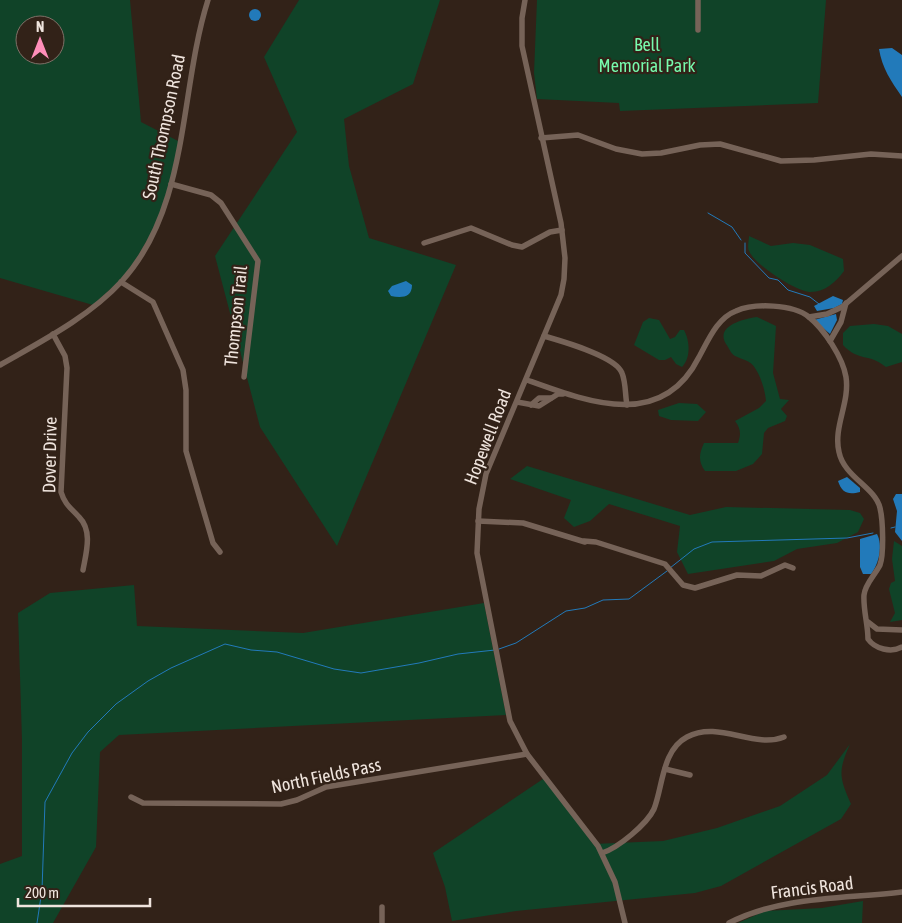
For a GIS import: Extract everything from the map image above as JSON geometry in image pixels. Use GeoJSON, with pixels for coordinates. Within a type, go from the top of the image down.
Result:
{"type":"FeatureCollection","features":[{"type":"Feature","properties":{"kind":"street","name":"South Thompson Road"},"geometry":{"type":"LineString","coordinates":[[0,365],[53,334],[96,304],[121,282],[140,259],[158,220],[171,184],[190,75],[208,0]]}},
{"type":"Feature","properties":{"kind":"street","name":"Hopewell Road"},"geometry":{"type":"LineString","coordinates":[[525,0],[522,18],[522,46],[562,230],[564,279],[561,295],[486,474],[478,521],[478,560],[504,699],[510,721],[527,754],[586,829],[602,853],[615,882],[625,922]]}},
{"type":"Feature","properties":{"kind":"street"},"geometry":{"type":"LineString","coordinates":[[698,0],[698,30]]}},
{"type":"Feature","properties":{"kind":"street"},"geometry":{"type":"LineString","coordinates":[[541,138],[578,135],[616,149],[642,154],[714,144],[733,147],[781,161],[814,160],[871,154],[902,156]]}},
{"type":"Feature","properties":{"kind":"street","name":"Thompson Trail"},"geometry":{"type":"LineString","coordinates":[[171,184],[205,192],[220,203],[258,261],[244,377]]}},
{"type":"Feature","properties":{"kind":"street"},"geometry":{"type":"LineString","coordinates":[[424,243],[471,228],[512,245],[522,247],[550,232],[562,230]]}},
{"type":"Feature","properties":{"kind":"street"},"geometry":{"type":"LineString","coordinates":[[527,380],[608,405],[627,405],[652,401],[670,394],[686,380],[718,324],[735,311],[756,306],[776,306],[809,317],[827,314],[846,303],[902,256]]}},
{"type":"Feature","properties":{"kind":"street"},"geometry":{"type":"LineString","coordinates":[[121,282],[153,302],[182,370],[185,383],[187,457],[213,543],[220,552]]}},
{"type":"Feature","properties":{"kind":"street"},"geometry":{"type":"LineString","coordinates":[[830,341],[841,322],[846,303]]}},
{"type":"Feature","properties":{"kind":"street"},"geometry":{"type":"LineString","coordinates":[[809,317],[830,341],[842,362],[846,377],[846,396],[837,434],[839,453],[846,468],[857,481],[872,493],[880,507],[882,527],[880,563],[864,592],[868,639],[871,643],[887,651],[902,647]]}},
{"type":"Feature","properties":{"kind":"street","name":"Dover Drive"},"geometry":{"type":"LineString","coordinates":[[53,334],[65,356],[67,368],[61,492],[64,503],[85,525],[88,535],[84,570]]}},
{"type":"Feature","properties":{"kind":"street"},"geometry":{"type":"LineString","coordinates":[[544,336],[582,349],[618,366],[622,373],[627,405]]}},
{"type":"Feature","properties":{"kind":"street"},"geometry":{"type":"LineString","coordinates":[[517,402],[539,406],[558,394],[568,394]]}},
{"type":"Feature","properties":{"kind":"street"},"geometry":{"type":"LineString","coordinates":[[478,521],[523,523],[584,541],[596,542],[613,549],[665,564],[683,584],[695,588],[737,575],[761,576],[785,565],[794,568]]}},
{"type":"Feature","properties":{"kind":"street"},"geometry":{"type":"LineString","coordinates":[[868,622],[877,629],[902,630]]}},
{"type":"Feature","properties":{"kind":"street"},"geometry":{"type":"LineString","coordinates":[[602,853],[623,842],[653,810],[672,752],[684,738],[697,732],[716,731],[772,742],[784,737]]}},
{"type":"Feature","properties":{"kind":"street","name":"North Fields Pass"},"geometry":{"type":"LineString","coordinates":[[131,797],[143,803],[281,804],[297,800],[326,787],[527,754]]}},
{"type":"Feature","properties":{"kind":"street"},"geometry":{"type":"LineString","coordinates":[[665,769],[690,775]]}},
{"type":"Feature","properties":{"kind":"street","name":"Francis Road"},"geometry":{"type":"LineString","coordinates":[[729,923],[751,914],[781,906],[902,892]]}},
{"type":"Feature","properties":{"kind":"street"},"geometry":{"type":"LineString","coordinates":[[382,907],[382,923]]}},
{"type":"Feature","properties":{"kind":"green space"},"geometry":{"type":"Polygon","coordinates":[[[0,0],[130,0],[141,122],[180,142],[166,208],[128,273],[93,305],[0,278],[0,0]]]}},
{"type":"Feature","properties":{"kind":"green space"},"geometry":{"type":"Polygon","coordinates":[[[299,0],[440,0],[413,84],[344,119],[349,166],[369,238],[456,265],[337,546],[260,427],[215,256],[297,132],[264,57],[299,0]]]}},
{"type":"Feature","properties":{"kind":"green space","name":"Bell Memorial Park"},"geometry":{"type":"Polygon","coordinates":[[[537,0],[826,0],[818,103],[620,111],[619,103],[537,99],[534,73],[537,0]]]}},
{"type":"Feature","properties":{"kind":"green space"},"geometry":{"type":"Polygon","coordinates":[[[749,236],[771,246],[793,243],[810,245],[843,259],[844,271],[825,289],[814,292],[802,290],[767,270],[753,257],[748,246],[749,236]]]}},
{"type":"Feature","properties":{"kind":"green space"},"geometry":{"type":"Polygon","coordinates":[[[757,317],[776,326],[773,373],[780,399],[789,400],[781,409],[787,416],[785,421],[768,428],[764,433],[762,454],[753,464],[736,471],[705,471],[700,457],[704,443],[738,443],[740,432],[735,421],[759,408],[766,401],[759,375],[753,365],[734,355],[724,338],[724,332],[732,324],[757,317]]]}},
{"type":"Feature","properties":{"kind":"green space"},"geometry":{"type":"Polygon","coordinates":[[[649,318],[659,320],[670,339],[675,337],[680,330],[684,330],[689,349],[687,359],[682,367],[676,364],[671,357],[659,360],[634,345],[643,322],[649,318]]]}},
{"type":"Feature","properties":{"kind":"green space"},"geometry":{"type":"Polygon","coordinates":[[[874,324],[888,326],[902,334],[902,362],[886,367],[874,360],[854,354],[843,345],[843,333],[850,326],[874,324]]]}},
{"type":"Feature","properties":{"kind":"green space"},"geometry":{"type":"Polygon","coordinates":[[[679,403],[697,404],[706,412],[698,421],[671,420],[659,416],[658,410],[679,403]]]}},
{"type":"Feature","properties":{"kind":"green space"},"geometry":{"type":"Polygon","coordinates":[[[527,466],[690,515],[726,507],[850,510],[860,513],[864,519],[858,532],[837,543],[797,549],[774,561],[688,574],[677,552],[680,526],[609,504],[590,521],[574,527],[564,518],[571,500],[510,479],[527,466]]]}},
{"type":"Feature","properties":{"kind":"green space"},"geometry":{"type":"Polygon","coordinates":[[[894,541],[902,546],[902,620],[890,622],[895,613],[889,589],[891,583],[895,581],[892,559],[894,541]]]}},
{"type":"Feature","properties":{"kind":"green space"},"geometry":{"type":"Polygon","coordinates":[[[134,585],[137,626],[303,633],[484,603],[506,715],[119,735],[100,752],[96,847],[53,923],[0,923],[0,864],[22,856],[22,740],[18,613],[50,593],[134,585]]]}},
{"type":"Feature","properties":{"kind":"green space"},"geometry":{"type":"Polygon","coordinates":[[[850,744],[843,761],[842,780],[851,804],[841,819],[721,886],[695,893],[516,911],[452,921],[445,887],[433,853],[546,777],[593,844],[663,841],[717,828],[780,806],[827,775],[850,744]]]}},
{"type":"Feature","properties":{"kind":"green space"},"geometry":{"type":"Polygon","coordinates":[[[863,901],[862,923],[738,923],[765,911],[822,908],[863,901]]]}},
{"type":"Feature","properties":{"kind":"water"},"geometry":{"type":"Polygon","coordinates":[[[253,9],[257,9],[261,15],[257,21],[253,21],[249,17],[249,13],[253,9]]]}},
{"type":"Feature","properties":{"kind":"water"},"geometry":{"type":"Polygon","coordinates":[[[892,48],[902,55],[902,97],[891,80],[880,56],[879,49],[892,48]]]}},
{"type":"Feature","properties":{"kind":"water"},"geometry":{"type":"Polygon","coordinates":[[[406,281],[412,285],[408,295],[402,297],[391,296],[388,291],[392,286],[406,281]]]}},
{"type":"Feature","properties":{"kind":"water"},"geometry":{"type":"Polygon","coordinates":[[[833,296],[843,300],[842,304],[834,308],[817,311],[814,306],[833,296]]]}},
{"type":"Feature","properties":{"kind":"water"},"geometry":{"type":"Polygon","coordinates":[[[836,314],[837,320],[830,334],[814,320],[836,314]]]}},
{"type":"Feature","properties":{"kind":"water"},"geometry":{"type":"Polygon","coordinates":[[[847,477],[860,488],[860,492],[849,493],[841,488],[838,481],[847,477]]]}},
{"type":"Feature","properties":{"kind":"water"},"geometry":{"type":"Polygon","coordinates":[[[896,494],[902,494],[902,541],[895,532],[897,511],[893,499],[896,494]]]}},
{"type":"Feature","properties":{"kind":"water"},"geometry":{"type":"Polygon","coordinates":[[[877,534],[880,543],[878,560],[871,574],[863,574],[860,567],[860,539],[877,534]]]}},
{"type":"Feature","properties":{"kind":"waterway"},"geometry":{"type":"LineString","coordinates":[[708,213],[732,227],[741,240]]}},
{"type":"Feature","properties":{"kind":"waterway"},"geometry":{"type":"LineString","coordinates":[[745,243],[745,253],[769,278],[778,280],[788,290],[810,297],[819,304]]}},
{"type":"Feature","properties":{"kind":"waterway"},"geometry":{"type":"LineString","coordinates":[[891,528],[895,527]]}},
{"type":"Feature","properties":{"kind":"waterway"},"geometry":{"type":"LineString","coordinates":[[670,568],[694,549],[712,542],[847,538],[873,533]]}},
{"type":"Feature","properties":{"kind":"waterway"},"geometry":{"type":"LineString","coordinates":[[499,649],[516,643],[566,611],[585,608],[603,600],[629,599],[667,571]]}},
{"type":"Feature","properties":{"kind":"waterway"},"geometry":{"type":"LineString","coordinates":[[37,923],[42,890],[45,802],[72,753],[88,732],[116,704],[148,681],[171,668],[225,644],[251,650],[277,652],[334,669],[361,673],[458,654],[495,650]]}}]}
